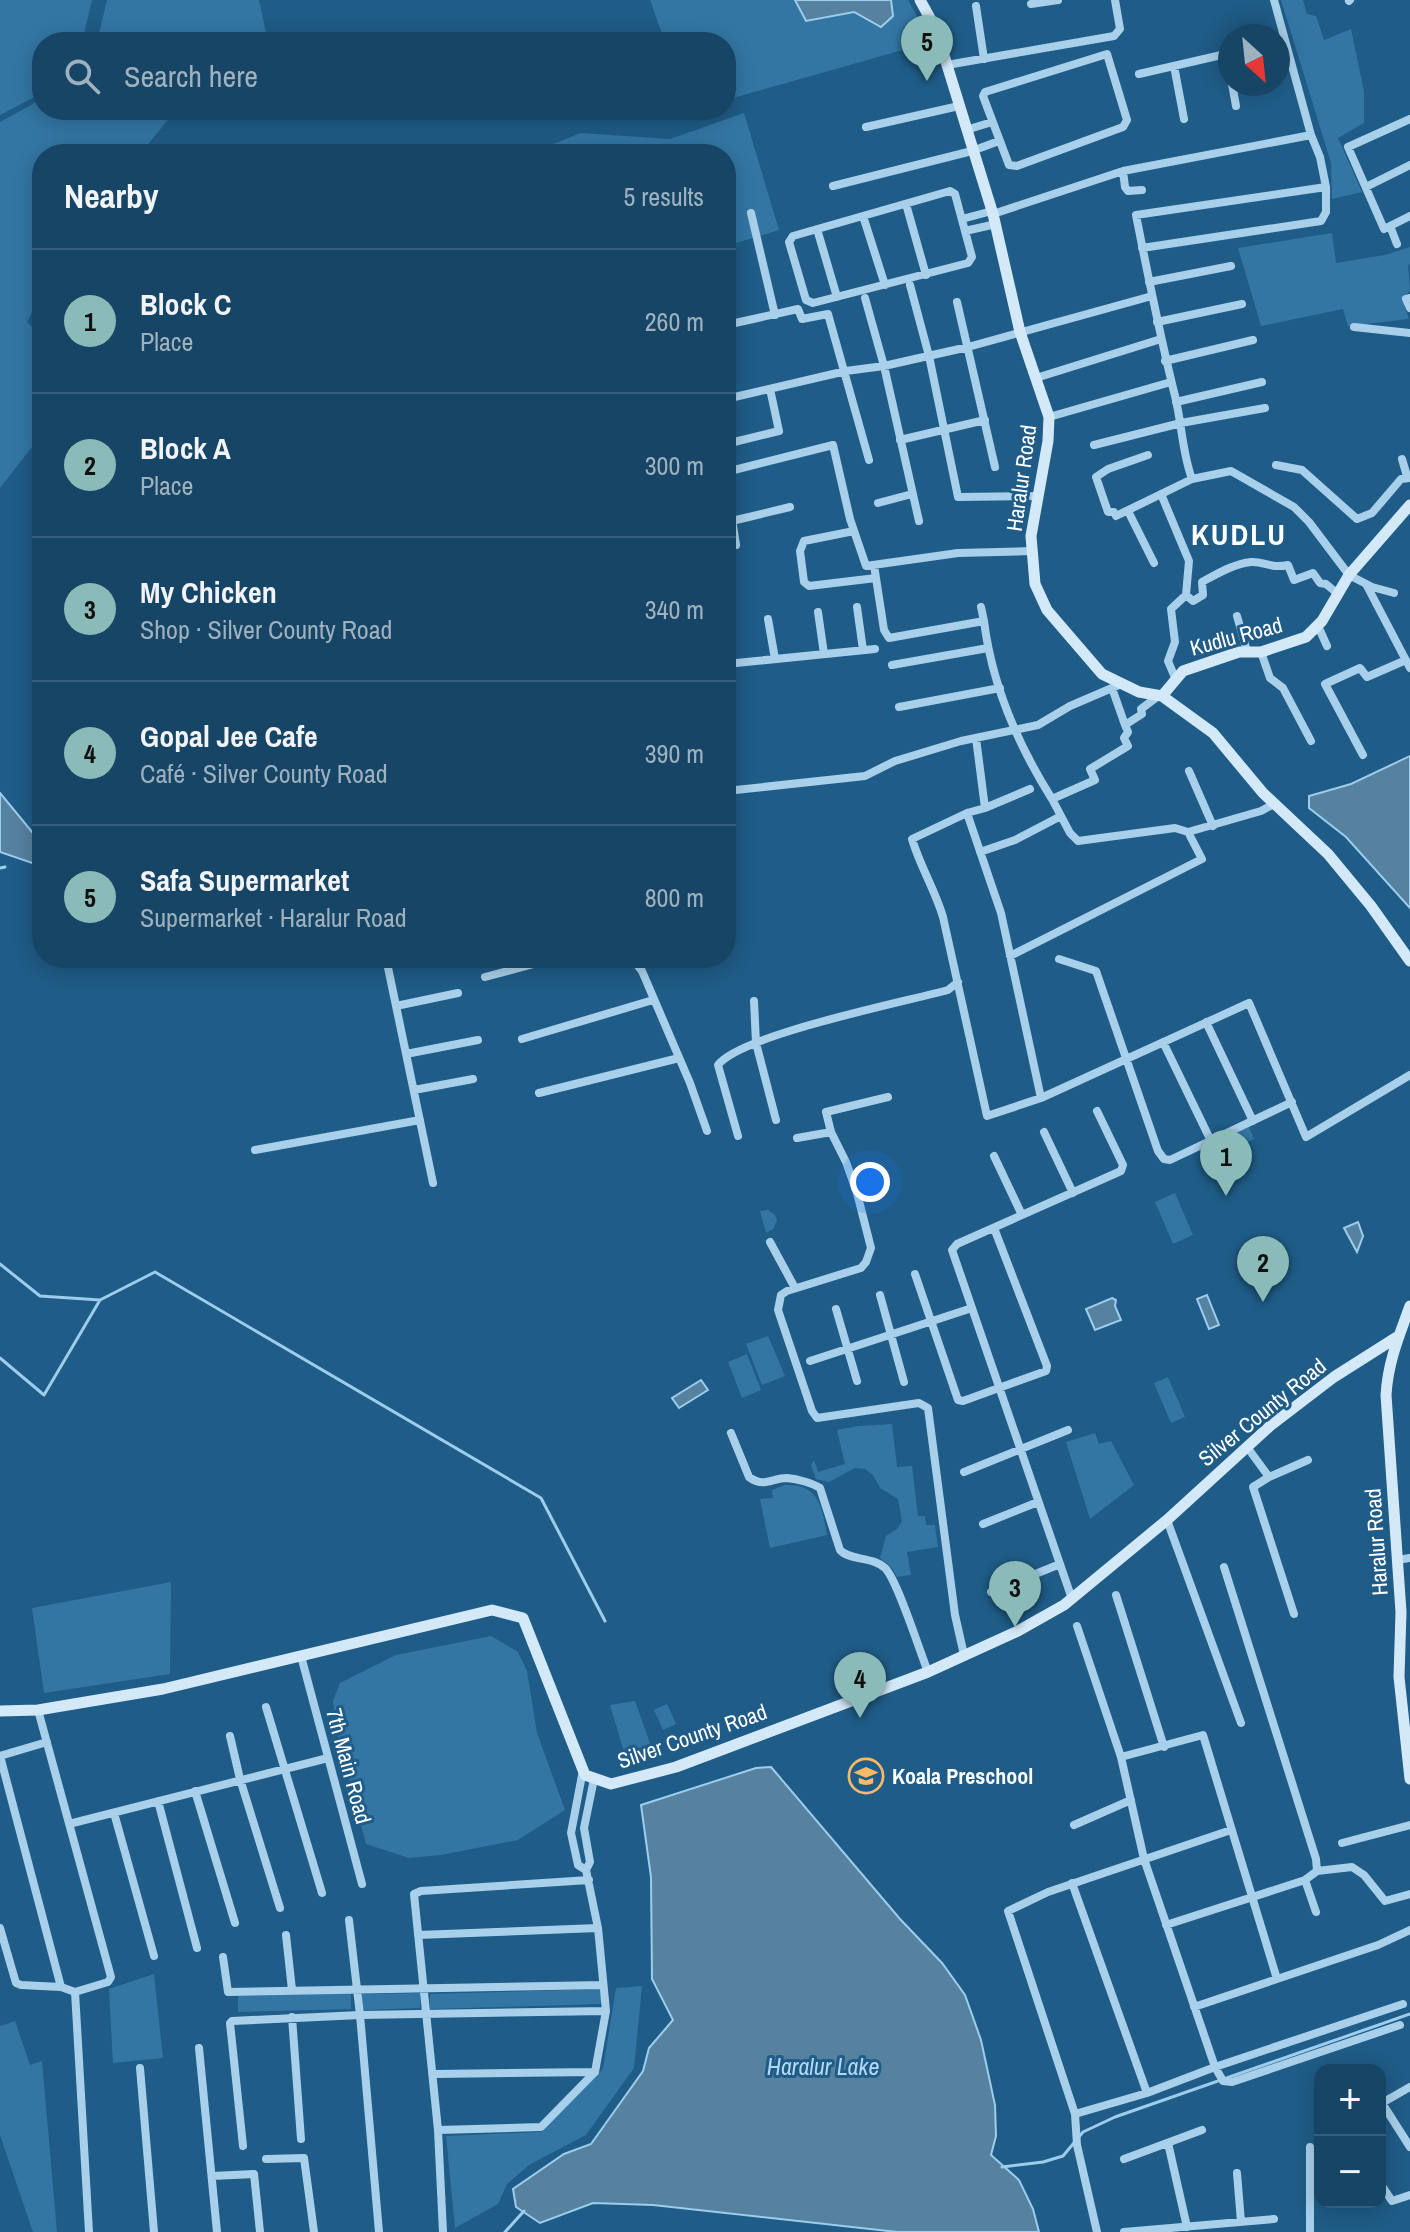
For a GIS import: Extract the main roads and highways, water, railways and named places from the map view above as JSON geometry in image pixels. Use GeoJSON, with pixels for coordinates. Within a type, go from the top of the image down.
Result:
{"type":"FeatureCollection","features":[{"type":"Feature","properties":{"kind":"water"},"geometry":{"type":"Polygon","coordinates":[[[795,0],[891,0],[893,16],[881,27],[854,12],[806,21],[795,0]]]}},
{"type":"Feature","properties":{"kind":"water"},"geometry":{"type":"Polygon","coordinates":[[[1410,756],[1410,908],[1346,837],[1309,808],[1309,796],[1351,784],[1410,756]]]}},
{"type":"Feature","properties":{"kind":"water"},"geometry":{"type":"Polygon","coordinates":[[[0,793],[32,832],[32,863],[0,852],[0,793]]]}},
{"type":"Feature","properties":{"kind":"water"},"geometry":{"type":"Polygon","coordinates":[[[1358,1222],[1363,1236],[1357,1252],[1344,1228],[1358,1222]]]}},
{"type":"Feature","properties":{"kind":"water"},"geometry":{"type":"Polygon","coordinates":[[[1207,1295],[1219,1325],[1209,1329],[1197,1299],[1207,1295]]]}},
{"type":"Feature","properties":{"kind":"water"},"geometry":{"type":"Polygon","coordinates":[[[1112,1298],[1116,1300],[1115,1306],[1121,1320],[1095,1330],[1086,1309],[1112,1298]]]}},
{"type":"Feature","properties":{"kind":"water"},"geometry":{"type":"Polygon","coordinates":[[[701,1380],[708,1390],[679,1408],[672,1398],[701,1380]]]}},
{"type":"Feature","properties":{"kind":"water","name":"Haralur Lake"},"geometry":{"type":"Polygon","coordinates":[[[771,1767],[900,1919],[942,1963],[965,1995],[981,2040],[995,2105],[996,2136],[991,2155],[1019,2180],[1033,2209],[1039,2232],[897,2232],[653,2205],[593,2203],[540,2223],[516,2207],[513,2189],[564,2154],[591,2144],[643,2071],[649,2048],[673,2020],[652,1979],[651,1877],[641,1805],[756,1768],[771,1767]]]}},
{"type":"Feature","properties":{"kind":"waterway"},"geometry":{"type":"LineString","coordinates":[[0,868],[5,867]]}},
{"type":"Feature","properties":{"kind":"waterway"},"geometry":{"type":"LineString","coordinates":[[0,1264],[40,1296],[100,1300]]}},
{"type":"Feature","properties":{"kind":"waterway"},"geometry":{"type":"LineString","coordinates":[[0,1358],[44,1395],[100,1300],[155,1272],[541,1498],[605,1621]]}},
{"type":"Feature","properties":{"kind":"waterway"},"geometry":{"type":"LineString","coordinates":[[1002,2167],[1063,2156],[1083,2132],[1115,2117],[1410,2014]]}},
{"type":"Feature","properties":{"kind":"waterway"},"geometry":{"type":"LineString","coordinates":[[505,2232],[524,2211]]}},
{"type":"Feature","properties":{"kind":"place","name":"Safa Supermarket"},"geometry":{"type":"Point","coordinates":[927,81]}},
{"type":"Feature","properties":{"kind":"place","name":"Block C"},"geometry":{"type":"Point","coordinates":[1226,1196]}},
{"type":"Feature","properties":{"kind":"place","name":"Block A"},"geometry":{"type":"Point","coordinates":[1263,1302]}},
{"type":"Feature","properties":{"kind":"place","name":"My Chicken"},"geometry":{"type":"Point","coordinates":[1015,1627]}},
{"type":"Feature","properties":{"kind":"place","name":"Gopal Jee Cafe"},"geometry":{"type":"Point","coordinates":[860,1718]}},
{"type":"Feature","properties":{"kind":"place","name":"Koala Preschool"},"geometry":{"type":"Point","coordinates":[866,1776]}},
{"type":"Feature","properties":{"kind":"district","name":"KUDLU"},"geometry":{"type":"Point","coordinates":[1239,535]}}]}
